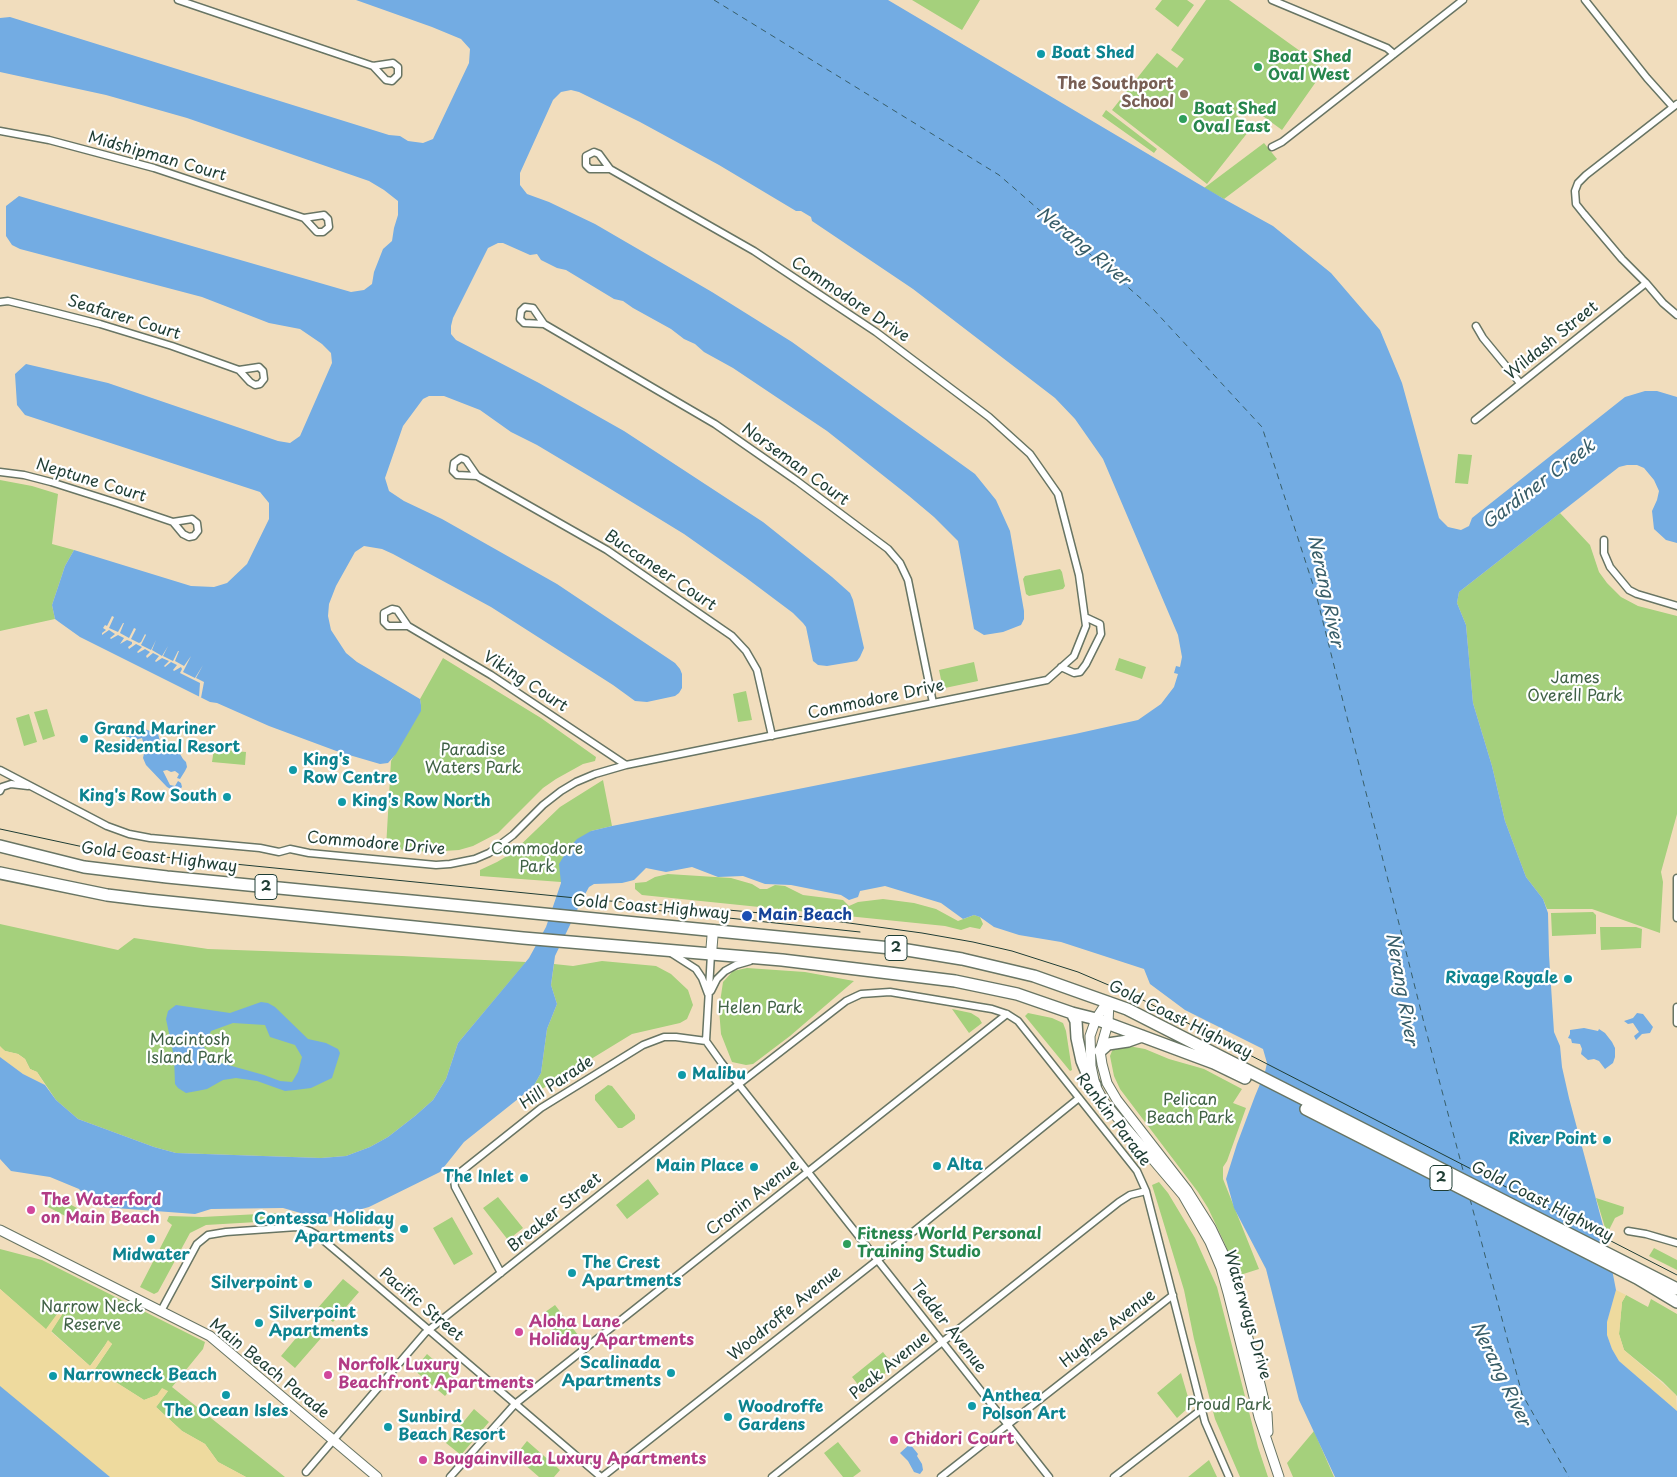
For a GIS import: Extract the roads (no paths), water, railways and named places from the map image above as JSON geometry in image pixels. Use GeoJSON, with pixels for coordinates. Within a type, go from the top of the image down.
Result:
{"type":"FeatureCollection","features":[{"type":"Feature","properties":{"kind":"highway","name":"Gold Coast Highway"},"geometry":{"type":"LineString","coordinates":[[0,846],[84,867],[158,876],[586,919],[901,948],[990,964],[1034,976],[1108,1002],[1141,1016],[1247,1075],[1639,1274],[1677,1289]]}},
{"type":"Feature","properties":{"kind":"highway","name":"Gold Coast Highway"},"geometry":{"type":"LineString","coordinates":[[0,873],[70,888],[148,900],[523,938],[758,958],[955,981],[1017,994],[1102,1021],[1247,1075]]}},
{"type":"Feature","properties":{"kind":"highway"},"geometry":{"type":"LineString","coordinates":[[1072,1013],[1076,1021],[1077,1038],[1082,1060],[1087,1073],[1095,1085]]}},
{"type":"Feature","properties":{"kind":"highway"},"geometry":{"type":"LineString","coordinates":[[1100,1051],[1108,1044],[1128,1041],[1142,1036]]}},
{"type":"Feature","properties":{"kind":"highway","name":"Gold Coast Highway"},"geometry":{"type":"LineString","coordinates":[[1639,1274],[1677,1302]]}},
{"type":"Feature","properties":{"kind":"main road"},"geometry":{"type":"LineString","coordinates":[[711,954],[714,930]]}},
{"type":"Feature","properties":{"kind":"street"},"geometry":{"type":"LineString","coordinates":[[178,0],[373,66]]}},
{"type":"Feature","properties":{"kind":"street"},"geometry":{"type":"LineString","coordinates":[[1272,0],[1387,48],[1394,54]]}},
{"type":"Feature","properties":{"kind":"street"},"geometry":{"type":"LineString","coordinates":[[1272,147],[1282,142],[1463,0]]}},
{"type":"Feature","properties":{"kind":"street"},"geometry":{"type":"LineString","coordinates":[[1585,0],[1647,78],[1675,106],[1578,182],[1575,191],[1576,204],[1622,259],[1677,315]]}},
{"type":"Feature","properties":{"kind":"street","name":"Midshipman Court"},"geometry":{"type":"LineString","coordinates":[[0,131],[48,140],[154,168],[304,218]]}},
{"type":"Feature","properties":{"kind":"street","name":"Commodore Drive"},"geometry":{"type":"LineString","coordinates":[[0,770],[107,826],[129,834],[152,838],[260,848],[279,852],[290,849],[309,853],[436,865],[463,862],[490,853],[513,835],[543,805],[576,782],[595,774],[626,765],[1047,680],[1074,656],[1086,626],[1079,575],[1058,494],[1030,454],[989,417],[876,332],[754,251],[610,169]]}},
{"type":"Feature","properties":{"kind":"street","name":"Wildash Street"},"geometry":{"type":"LineString","coordinates":[[1475,420],[1646,283]]}},
{"type":"Feature","properties":{"kind":"street","name":"Seafarer Court"},"geometry":{"type":"LineString","coordinates":[[0,302],[8,302],[100,324],[172,346],[239,370]]}},
{"type":"Feature","properties":{"kind":"street","name":"Norseman Court"},"geometry":{"type":"LineString","coordinates":[[544,324],[715,424],[797,481],[888,549],[900,563],[908,580],[933,702]]}},
{"type":"Feature","properties":{"kind":"street"},"geometry":{"type":"LineString","coordinates":[[1476,326],[1483,338],[1520,384]]}},
{"type":"Feature","properties":{"kind":"street","name":"Neptune Court"},"geometry":{"type":"LineString","coordinates":[[0,472],[24,475],[51,482],[173,522]]}},
{"type":"Feature","properties":{"kind":"street","name":"Buccaneer Court"},"geometry":{"type":"LineString","coordinates":[[477,476],[607,550],[732,636],[746,651],[756,670],[772,736]]}},
{"type":"Feature","properties":{"kind":"street"},"geometry":{"type":"LineString","coordinates":[[1604,540],[1604,553],[1610,567],[1629,590],[1677,606]]}},
{"type":"Feature","properties":{"kind":"street"},"geometry":{"type":"LineString","coordinates":[[1062,667],[1074,673],[1080,672],[1086,664],[1100,634],[1100,624],[1084,617]]}},
{"type":"Feature","properties":{"kind":"street","name":"Viking Court"},"geometry":{"type":"LineString","coordinates":[[408,626],[490,675],[626,765]]}},
{"type":"Feature","properties":{"kind":"street"},"geometry":{"type":"LineString","coordinates":[[0,791],[2,787],[11,784],[32,786]]}},
{"type":"Feature","properties":{"kind":"street"},"geometry":{"type":"LineString","coordinates":[[1677,878],[1677,918]]}},
{"type":"Feature","properties":{"kind":"street"},"geometry":{"type":"LineString","coordinates":[[666,950],[696,969],[709,995]]}},
{"type":"Feature","properties":{"kind":"street"},"geometry":{"type":"LineString","coordinates":[[706,1041],[711,954]]}},
{"type":"Feature","properties":{"kind":"street"},"geometry":{"type":"LineString","coordinates":[[709,995],[717,979],[725,971],[736,965],[758,958]]}},
{"type":"Feature","properties":{"kind":"street","name":"Rankin Parade"},"geometry":{"type":"LineString","coordinates":[[846,1001],[861,994],[890,992],[992,1009],[1007,1014],[1018,1021],[1137,1171],[1146,1192],[1174,1295],[1205,1422],[1229,1477]]}},
{"type":"Feature","properties":{"kind":"street","name":"Breaker Street"},"geometry":{"type":"LineString","coordinates":[[306,1472],[420,1339],[430,1330],[846,1001]]}},
{"type":"Feature","properties":{"kind":"street"},"geometry":{"type":"LineString","coordinates":[[1102,1021],[1108,1002]]}},
{"type":"Feature","properties":{"kind":"street"},"geometry":{"type":"LineString","coordinates":[[1677,1007],[1677,1023]]}},
{"type":"Feature","properties":{"kind":"street","name":"Cronin Avenue"},"geometry":{"type":"LineString","coordinates":[[450,1477],[515,1404],[1007,1014]]}},
{"type":"Feature","properties":{"kind":"street","name":"Waterways Drive"},"geometry":{"type":"LineString","coordinates":[[1102,1021],[1100,1051],[1102,1064],[1107,1082],[1116,1100],[1187,1190],[1211,1228],[1224,1255],[1233,1281],[1261,1388],[1266,1414],[1269,1448]]}},
{"type":"Feature","properties":{"kind":"street","name":"Waterways Drive"},"geometry":{"type":"LineString","coordinates":[[1102,1021],[1090,1036],[1091,1066],[1095,1085],[1104,1102],[1183,1195],[1210,1242],[1221,1268],[1259,1417],[1279,1477]]}},
{"type":"Feature","properties":{"kind":"street","name":"Hill Parade"},"geometry":{"type":"LineString","coordinates":[[501,1273],[455,1187],[454,1180],[458,1174],[541,1108],[643,1045],[654,1040],[676,1037],[706,1041]]}},
{"type":"Feature","properties":{"kind":"street","name":"Tedder Avenue"},"geometry":{"type":"LineString","coordinates":[[706,1041],[1049,1477]]}},
{"type":"Feature","properties":{"kind":"street","name":"Woodroffe Avenue"},"geometry":{"type":"LineString","coordinates":[[602,1477],[876,1259],[913,1232],[1079,1098]]}},
{"type":"Feature","properties":{"kind":"street","name":"Peak Avenue"},"geometry":{"type":"LineString","coordinates":[[772,1477],[1125,1198],[1146,1192]]}},
{"type":"Feature","properties":{"kind":"street","name":"Pacific Street"},"geometry":{"type":"LineString","coordinates":[[161,1311],[197,1244],[205,1237],[216,1233],[297,1228],[310,1231],[430,1330],[602,1477]]}},
{"type":"Feature","properties":{"kind":"street","name":"Main Beach Parade"},"geometry":{"type":"LineString","coordinates":[[0,1230],[210,1336],[377,1477]]}},
{"type":"Feature","properties":{"kind":"street"},"geometry":{"type":"LineString","coordinates":[[1628,1231],[1677,1243]]}},
{"type":"Feature","properties":{"kind":"street","name":"Hughes Avenue"},"geometry":{"type":"LineString","coordinates":[[941,1477],[1174,1295]]}},
{"type":"Feature","properties":{"kind":"street"},"geometry":{"type":"LineString","coordinates":[[1114,1477],[1202,1409]]}},
{"type":"Feature","properties":{"kind":"water"},"geometry":{"type":"Polygon","coordinates":[[[356,0],[888,0],[1224,199],[1273,226],[1331,273],[1380,330],[1402,383],[1439,518],[1448,527],[1461,530],[1469,526],[1472,518],[1625,397],[1645,391],[1657,391],[1677,397],[1677,543],[1666,540],[1654,529],[1652,511],[1659,491],[1654,480],[1644,468],[1637,465],[1619,467],[1459,592],[1457,603],[1466,625],[1473,703],[1492,766],[1505,821],[1526,877],[1543,899],[1548,913],[1554,1032],[1560,1046],[1562,1067],[1569,1098],[1605,1233],[1616,1290],[1607,1322],[1607,1335],[1619,1361],[1677,1411],[1677,1477],[1335,1477],[1299,1400],[1266,1269],[1234,1208],[1226,1179],[1237,1144],[1265,1072],[1267,1063],[1263,1049],[1185,1010],[1150,984],[1144,969],[1061,942],[1019,935],[994,927],[974,915],[963,919],[941,903],[885,886],[860,891],[858,897],[849,900],[841,895],[791,885],[765,884],[743,876],[718,877],[692,867],[666,872],[646,868],[634,880],[622,883],[594,884],[589,887],[555,956],[551,985],[557,1004],[547,1029],[541,1073],[533,1087],[464,1142],[440,1172],[369,1207],[337,1216],[318,1218],[283,1208],[211,1209],[195,1214],[102,1207],[91,1203],[79,1189],[50,1177],[11,1171],[0,1159],[0,1057],[23,1074],[45,1085],[56,1100],[78,1119],[154,1147],[176,1153],[321,1158],[346,1156],[370,1147],[388,1137],[433,1100],[446,1079],[458,1043],[529,958],[546,927],[561,883],[559,864],[577,839],[591,831],[612,826],[1138,720],[1161,704],[1174,687],[1178,674],[1174,673],[1176,666],[1180,667],[1182,657],[1178,635],[1103,459],[1075,419],[1055,398],[913,289],[812,221],[811,217],[801,211],[796,211],[719,165],[640,122],[579,92],[571,90],[561,92],[553,100],[520,173],[520,185],[527,194],[549,202],[595,224],[712,292],[792,342],[975,474],[996,500],[1010,531],[1024,611],[1024,619],[1021,625],[1003,632],[984,635],[974,629],[958,541],[909,496],[827,431],[733,368],[623,301],[614,299],[566,270],[541,260],[537,254],[530,255],[503,243],[498,243],[488,248],[453,318],[451,334],[456,340],[539,383],[624,431],[763,522],[832,577],[850,593],[853,600],[864,648],[857,661],[827,666],[818,665],[813,661],[806,627],[803,623],[793,613],[745,577],[684,534],[537,445],[511,432],[480,410],[444,396],[429,396],[423,399],[403,426],[385,478],[389,491],[557,584],[675,663],[682,674],[682,688],[679,693],[675,696],[647,702],[635,701],[491,607],[393,554],[382,549],[364,546],[355,552],[336,586],[329,604],[328,616],[331,630],[346,653],[357,662],[420,699],[421,711],[396,754],[388,763],[380,764],[339,752],[269,726],[217,703],[210,702],[80,637],[55,619],[52,605],[65,566],[74,550],[191,586],[214,587],[227,583],[247,564],[269,519],[269,503],[260,492],[25,415],[17,405],[15,374],[26,364],[108,383],[278,441],[290,443],[300,436],[332,363],[331,353],[322,344],[300,329],[269,323],[202,297],[20,249],[12,245],[6,236],[6,206],[19,196],[351,292],[364,290],[372,284],[374,272],[383,249],[392,241],[398,215],[398,201],[369,181],[187,118],[106,95],[0,72],[0,18],[10,17],[389,135],[400,136],[408,141],[423,143],[433,139],[469,63],[470,49],[461,39],[356,0]]]}},
{"type":"Feature","properties":{"kind":"water"},"geometry":{"type":"Polygon","coordinates":[[[131,724],[158,734],[160,741],[157,746],[164,743],[172,750],[177,749],[186,762],[187,767],[180,779],[177,778],[179,774],[175,771],[163,771],[170,785],[175,786],[178,781],[181,783],[182,787],[179,790],[174,791],[167,787],[146,765],[143,758],[145,749],[142,738],[132,741],[129,737],[126,737],[127,728],[131,724]]]}},
{"type":"Feature","properties":{"kind":"water"},"geometry":{"type":"Polygon","coordinates":[[[261,1002],[275,1007],[308,1039],[326,1043],[338,1049],[340,1053],[332,1078],[311,1088],[285,1091],[257,1081],[236,1078],[223,1080],[207,1089],[186,1093],[178,1088],[175,1084],[174,1057],[166,1019],[168,1011],[176,1005],[230,1013],[261,1002]],[[233,1023],[211,1031],[204,1047],[210,1057],[221,1063],[280,1081],[292,1082],[298,1072],[302,1057],[295,1045],[270,1037],[265,1025],[233,1023]]]}},
{"type":"Feature","properties":{"kind":"water"},"geometry":{"type":"Polygon","coordinates":[[[1637,1013],[1643,1014],[1653,1027],[1650,1033],[1642,1034],[1636,1040],[1634,1036],[1639,1032],[1633,1023],[1628,1024],[1624,1021],[1633,1018],[1637,1013]]]}},
{"type":"Feature","properties":{"kind":"water"},"geometry":{"type":"Polygon","coordinates":[[[1584,1028],[1598,1031],[1599,1029],[1612,1042],[1615,1048],[1615,1057],[1613,1063],[1605,1069],[1599,1061],[1594,1059],[1588,1060],[1581,1054],[1580,1044],[1572,1043],[1571,1039],[1568,1038],[1570,1030],[1584,1028]]]}},
{"type":"Feature","properties":{"kind":"water"},"geometry":{"type":"Polygon","coordinates":[[[0,1386],[110,1477],[0,1477],[0,1386]]]}},
{"type":"Feature","properties":{"kind":"water"},"geometry":{"type":"Polygon","coordinates":[[[910,1444],[918,1454],[917,1456],[922,1464],[923,1470],[920,1474],[914,1472],[908,1461],[900,1453],[910,1444]]]}},
{"type":"Feature","properties":{"kind":"tram line"},"geometry":{"type":"LineString","coordinates":[[0,829],[79,846],[144,855],[596,900],[805,917],[922,933],[1012,951],[1078,972],[1139,998],[1677,1275]]}},
{"type":"Feature","properties":{"kind":"tram line"},"geometry":{"type":"LineString","coordinates":[[653,910],[860,932]]}},
{"type":"Feature","properties":{"kind":"place","name":"Boat Shed"},"geometry":{"type":"Point","coordinates":[1041,54]}},
{"type":"Feature","properties":{"kind":"place","name":"Boat Shed Oval West"},"geometry":{"type":"Point","coordinates":[1258,67]}},
{"type":"Feature","properties":{"kind":"place","name":"The Southport School"},"geometry":{"type":"Point","coordinates":[1184,94]}},
{"type":"Feature","properties":{"kind":"place","name":"Boat Shed Oval East"},"geometry":{"type":"Point","coordinates":[1183,119]}},
{"type":"Feature","properties":{"kind":"place","name":"Grand Mariner Residential Resort"},"geometry":{"type":"Point","coordinates":[84,739]}},
{"type":"Feature","properties":{"kind":"place","name":"King's Row Centre"},"geometry":{"type":"Point","coordinates":[293,770]}},
{"type":"Feature","properties":{"kind":"place","name":"King's Row South"},"geometry":{"type":"Point","coordinates":[227,797]}},
{"type":"Feature","properties":{"kind":"place","name":"King's Row North"},"geometry":{"type":"Point","coordinates":[342,802]}},
{"type":"Feature","properties":{"kind":"place","name":"Main Beach"},"geometry":{"type":"Point","coordinates":[747,916]}},
{"type":"Feature","properties":{"kind":"place","name":"Rivage Royale"},"geometry":{"type":"Point","coordinates":[1568,979]}},
{"type":"Feature","properties":{"kind":"place","name":"Malibu"},"geometry":{"type":"Point","coordinates":[682,1075]}},
{"type":"Feature","properties":{"kind":"place","name":"River Point"},"geometry":{"type":"Point","coordinates":[1607,1140]}},
{"type":"Feature","properties":{"kind":"place","name":"Alta"},"geometry":{"type":"Point","coordinates":[937,1166]}},
{"type":"Feature","properties":{"kind":"place","name":"Main Place"},"geometry":{"type":"Point","coordinates":[754,1167]}},
{"type":"Feature","properties":{"kind":"place","name":"The Inlet"},"geometry":{"type":"Point","coordinates":[524,1178]}},
{"type":"Feature","properties":{"kind":"place","name":"The Waterford on Main Beach"},"geometry":{"type":"Point","coordinates":[31,1210]}},
{"type":"Feature","properties":{"kind":"place","name":"Contessa Holiday Apartments"},"geometry":{"type":"Point","coordinates":[404,1229]}},
{"type":"Feature","properties":{"kind":"place","name":"Midwater"},"geometry":{"type":"Point","coordinates":[151,1239]}},
{"type":"Feature","properties":{"kind":"place","name":"Fitness World Personal Training Studio"},"geometry":{"type":"Point","coordinates":[847,1244]}},
{"type":"Feature","properties":{"kind":"place","name":"The Crest Apartments"},"geometry":{"type":"Point","coordinates":[572,1273]}},
{"type":"Feature","properties":{"kind":"place","name":"Silverpoint"},"geometry":{"type":"Point","coordinates":[308,1284]}},
{"type":"Feature","properties":{"kind":"place","name":"Silverpoint Apartments"},"geometry":{"type":"Point","coordinates":[259,1323]}},
{"type":"Feature","properties":{"kind":"place","name":"Aloha Lane Holiday Apartments"},"geometry":{"type":"Point","coordinates":[519,1332]}},
{"type":"Feature","properties":{"kind":"place","name":"Scalinada Apartments"},"geometry":{"type":"Point","coordinates":[671,1373]}},
{"type":"Feature","properties":{"kind":"place","name":"Norfolk Luxury Beachfront Apartments"},"geometry":{"type":"Point","coordinates":[328,1375]}},
{"type":"Feature","properties":{"kind":"place","name":"Narrowneck Beach"},"geometry":{"type":"Point","coordinates":[53,1376]}},
{"type":"Feature","properties":{"kind":"place","name":"The Ocean Isles"},"geometry":{"type":"Point","coordinates":[226,1395]}},
{"type":"Feature","properties":{"kind":"place","name":"Anthea Polson Art"},"geometry":{"type":"Point","coordinates":[972,1406]}},
{"type":"Feature","properties":{"kind":"place","name":"Woodroffe Gardens"},"geometry":{"type":"Point","coordinates":[728,1417]}},
{"type":"Feature","properties":{"kind":"place","name":"Sunbird Beach Resort"},"geometry":{"type":"Point","coordinates":[388,1427]}},
{"type":"Feature","properties":{"kind":"place","name":"Chidori Court"},"geometry":{"type":"Point","coordinates":[894,1440]}},
{"type":"Feature","properties":{"kind":"place","name":"Bougainvillea Luxury Apartments"},"geometry":{"type":"Point","coordinates":[423,1460]}},
{"type":"Feature","properties":{"kind":"water label","name":"Nerang River"},"geometry":{"type":"Point","coordinates":[1083,247]}},
{"type":"Feature","properties":{"kind":"water label","name":"Gardiner Creek"},"geometry":{"type":"Point","coordinates":[1539,485]}},
{"type":"Feature","properties":{"kind":"water label","name":"Nerang River"},"geometry":{"type":"Point","coordinates":[1325,591]}},
{"type":"Feature","properties":{"kind":"water label","name":"Nerang River"},"geometry":{"type":"Point","coordinates":[1401,989]}},
{"type":"Feature","properties":{"kind":"water label","name":"Nerang River"},"geometry":{"type":"Point","coordinates":[1500,1374]}},
{"type":"Feature","properties":{"kind":"park label","name":"James Overell Park"},"geometry":{"type":"Point","coordinates":[1575,688]}},
{"type":"Feature","properties":{"kind":"park label","name":"Paradise Waters Park"},"geometry":{"type":"Point","coordinates":[473,760]}},
{"type":"Feature","properties":{"kind":"park label","name":"Commodore Park"},"geometry":{"type":"Point","coordinates":[537,859]}},
{"type":"Feature","properties":{"kind":"park label","name":"Helen Park"},"geometry":{"type":"Point","coordinates":[760,1009]}},
{"type":"Feature","properties":{"kind":"park label","name":"Macintosh Island Park"},"geometry":{"type":"Point","coordinates":[190,1050]}},
{"type":"Feature","properties":{"kind":"park label","name":"Pelican Beach Park"},"geometry":{"type":"Point","coordinates":[1190,1110]}},
{"type":"Feature","properties":{"kind":"park label","name":"Narrow Neck Reserve"},"geometry":{"type":"Point","coordinates":[92,1317]}},
{"type":"Feature","properties":{"kind":"park label","name":"Proud Park"},"geometry":{"type":"Point","coordinates":[1229,1406]}}]}
